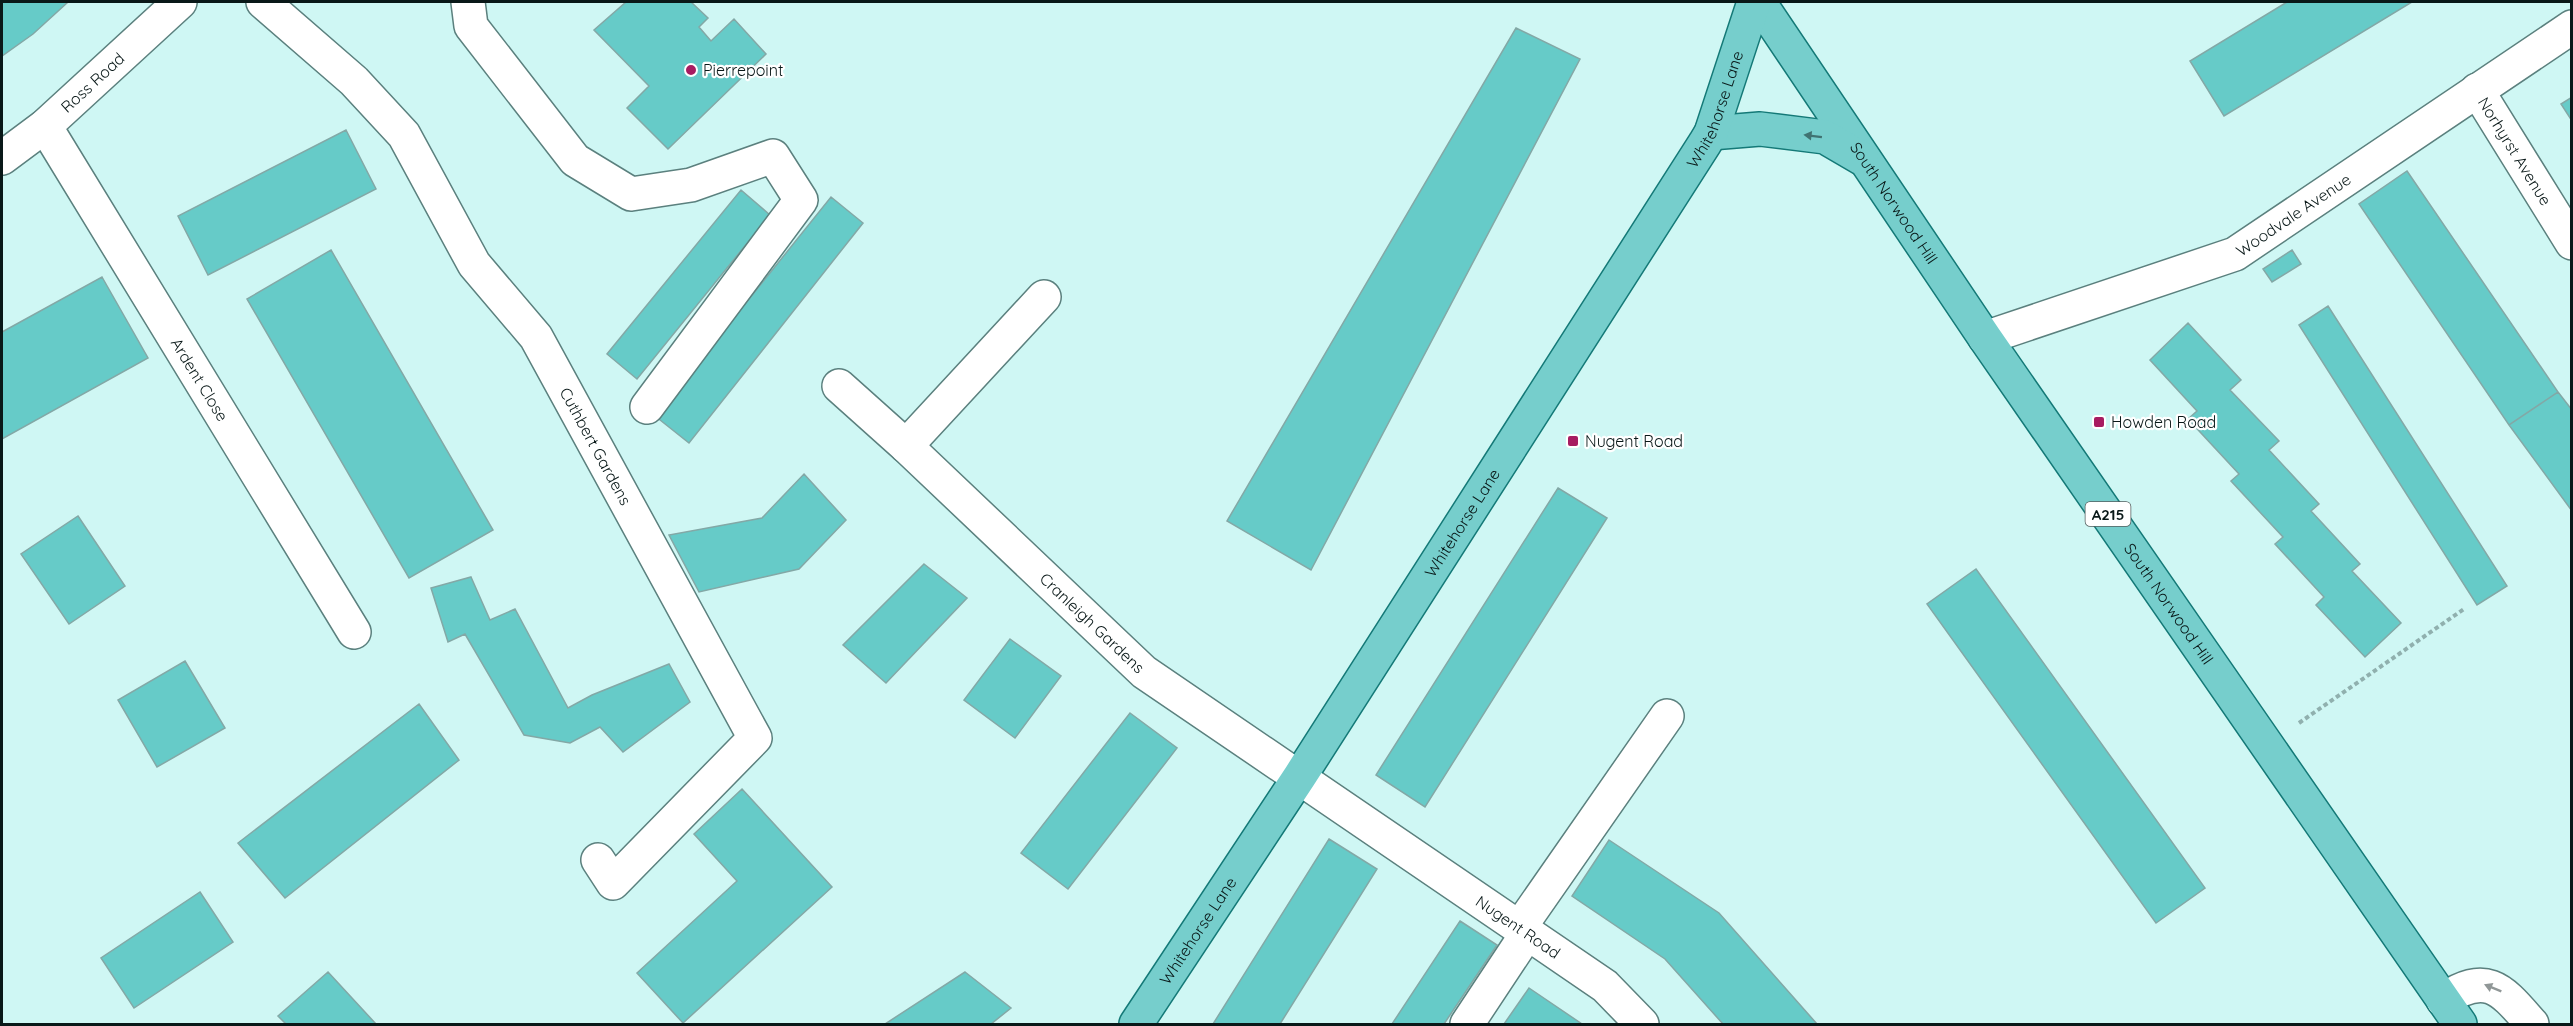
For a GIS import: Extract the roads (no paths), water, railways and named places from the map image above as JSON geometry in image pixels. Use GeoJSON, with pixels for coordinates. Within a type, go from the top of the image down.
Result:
{"type":"FeatureCollection","features":[{"type":"Feature","properties":{"kind":"main road","name":"Whitehorse Lane"},"geometry":{"type":"LineString","coordinates":[[1136,1024],[1300,776],[1711,133],[1754,2]]}},
{"type":"Feature","properties":{"kind":"main road","name":"South Norwood Hill"},"geometry":{"type":"LineString","coordinates":[[1759,2],[1985,338],[2452,1012]]}},
{"type":"Feature","properties":{"kind":"main road"},"geometry":{"type":"LineString","coordinates":[[1711,133],[1760,129],[1825,137],[1865,161]]}},
{"type":"Feature","properties":{"kind":"street","name":"Ross Road"},"geometry":{"type":"LineString","coordinates":[[2,158],[45,126],[180,2]]}},
{"type":"Feature","properties":{"kind":"street","name":"Cuthbert Gardens"},"geometry":{"type":"LineString","coordinates":[[264,2],[354,81],[404,135],[474,264],[536,337],[754,738],[613,883],[598,860]]}},
{"type":"Feature","properties":{"kind":"street"},"geometry":{"type":"LineString","coordinates":[[468,2],[471,26],[576,160],[632,194],[692,185],[773,156],[801,200],[647,407]]}},
{"type":"Feature","properties":{"kind":"street","name":"Woodvale Avenue"},"geometry":{"type":"LineString","coordinates":[[1985,338],[2235,254],[2571,27]]}},
{"type":"Feature","properties":{"kind":"street","name":"Norhyrst Avenue"},"geometry":{"type":"LineString","coordinates":[[2477,90],[2571,243]]}},
{"type":"Feature","properties":{"kind":"street","name":"Ardent Close"},"geometry":{"type":"LineString","coordinates":[[45,126],[354,632]]}},
{"type":"Feature","properties":{"kind":"street"},"geometry":{"type":"LineString","coordinates":[[906,446],[1044,297]]}},
{"type":"Feature","properties":{"kind":"street","name":"Cranleigh Gardens"},"geometry":{"type":"LineString","coordinates":[[839,386],[906,446],[1144,672],[1300,776]]}},
{"type":"Feature","properties":{"kind":"street"},"geometry":{"type":"LineString","coordinates":[[1467,1024],[1524,929],[1667,716]]}},
{"type":"Feature","properties":{"kind":"street","name":"Nugent Road"},"geometry":{"type":"LineString","coordinates":[[1300,776],[1605,986],[1641,1024]]}},
{"type":"Feature","properties":{"kind":"street"},"geometry":{"type":"LineString","coordinates":[[2452,1012],[2466,986],[2487,985],[2506,995],[2532,1024]]}},
{"type":"Feature","properties":{"kind":"place","name":"Pierrepoint"},"geometry":{"type":"Point","coordinates":[691,70]}},
{"type":"Feature","properties":{"kind":"place","name":"Howden Road"},"geometry":{"type":"Point","coordinates":[2099,422]}},
{"type":"Feature","properties":{"kind":"place","name":"Nugent Road"},"geometry":{"type":"Point","coordinates":[1573,441]}}]}
